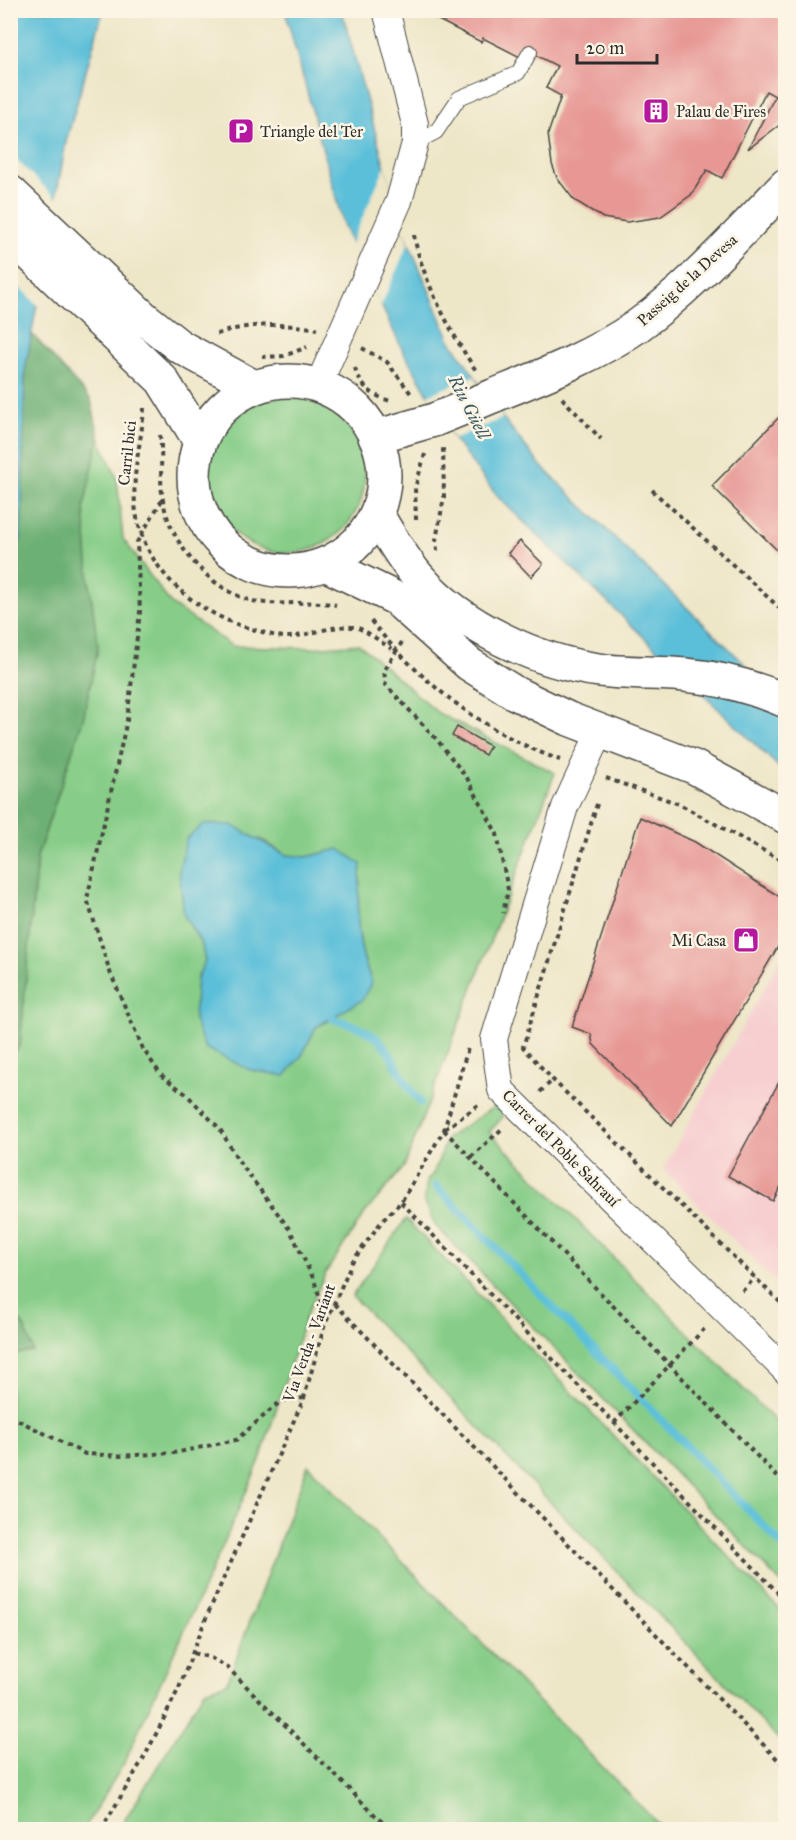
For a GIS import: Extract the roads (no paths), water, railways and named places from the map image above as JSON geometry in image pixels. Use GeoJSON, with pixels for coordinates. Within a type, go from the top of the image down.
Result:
{"type":"FeatureCollection","features":[{"type":"Feature","properties":{"kind":"street"},"geometry":{"type":"LineString","coordinates":[[318,386],[399,201],[416,143],[415,124],[386,10]]}},
{"type":"Feature","properties":{"kind":"street","name":"Passeig de la Devesa"},"geometry":{"type":"LineString","coordinates":[[375,437],[431,429],[487,388],[578,361],[636,327],[664,305],[786,186]]}},
{"type":"Feature","properties":{"kind":"street"},"geometry":{"type":"LineString","coordinates":[[10,192],[133,329],[155,388],[200,441]]}},
{"type":"Feature","properties":{"kind":"street"},"geometry":{"type":"LineString","coordinates":[[10,235],[133,329],[197,346],[278,381],[318,386],[352,406],[375,437],[384,475],[377,514],[355,546],[327,565],[302,571],[273,570],[244,559],[220,541],[208,525],[199,506],[195,486],[195,461],[200,441],[221,408],[253,372]]}},
{"type":"Feature","properties":{"kind":"street"},"geometry":{"type":"LineString","coordinates":[[377,514],[421,581],[468,619],[492,634],[538,655],[568,664],[597,670],[659,674],[740,684],[786,701]]}},
{"type":"Feature","properties":{"kind":"street"},"geometry":{"type":"LineString","coordinates":[[327,565],[395,598],[469,664],[515,693],[600,731],[694,767],[786,817]]}},
{"type":"Feature","properties":{"kind":"street","name":"Carrer del Poble Sahrauí"},"geometry":{"type":"LineString","coordinates":[[600,731],[594,773],[565,807],[494,1040],[501,1090],[786,1371]]}},
{"type":"Feature","properties":{"kind":"lane"},"geometry":{"type":"LineString","coordinates":[[416,143],[436,132],[459,98],[518,73],[530,52]]}},
{"type":"Feature","properties":{"kind":"water"},"geometry":{"type":"Polygon","coordinates":[[[11,11],[103,11],[66,142],[25,371],[21,540],[11,557],[11,11]]]}},
{"type":"Feature","properties":{"kind":"water","name":"Riu Güell"},"geometry":{"type":"Polygon","coordinates":[[[285,11],[342,11],[400,222],[450,340],[503,418],[541,466],[785,703],[785,773],[497,496],[454,439],[403,351],[344,227],[285,11]]]}},
{"type":"Feature","properties":{"kind":"water"},"geometry":{"type":"Polygon","coordinates":[[[204,824],[232,825],[286,855],[307,857],[339,849],[361,864],[359,938],[372,982],[362,1000],[316,1027],[302,1055],[285,1076],[250,1070],[205,1048],[194,1020],[197,979],[205,961],[202,945],[184,915],[179,871],[186,839],[204,824]]]}},
{"type":"Feature","properties":{"kind":"waterway"},"geometry":{"type":"LineString","coordinates":[[333,1019],[370,1033],[380,1041],[421,1103]]}},
{"type":"Feature","properties":{"kind":"waterway"},"geometry":{"type":"LineString","coordinates":[[436,1186],[786,1549]]}},
{"type":"Feature","properties":{"kind":"place","name":"Palau de Fires"},"geometry":{"type":"Point","coordinates":[656,111]}},
{"type":"Feature","properties":{"kind":"place","name":"Triangle del Ter"},"geometry":{"type":"Point","coordinates":[241,131]}},
{"type":"Feature","properties":{"kind":"place","name":"Mi Casa"},"geometry":{"type":"Point","coordinates":[746,940]}}]}
